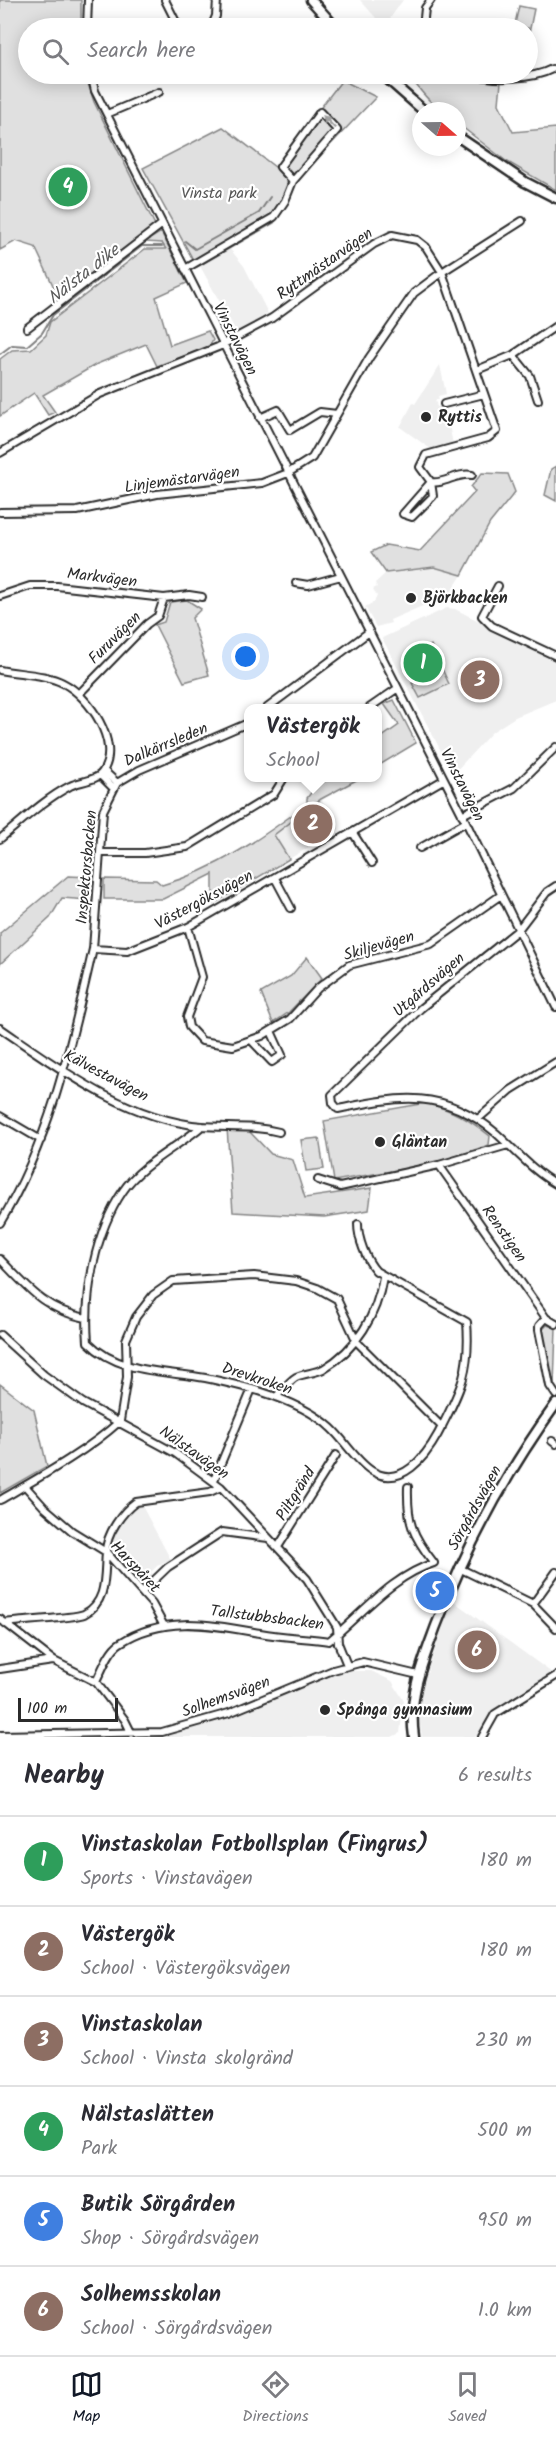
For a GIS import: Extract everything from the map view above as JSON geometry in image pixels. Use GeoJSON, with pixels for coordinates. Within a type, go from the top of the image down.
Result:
{"type":"FeatureCollection","features":[{"type":"Feature","properties":{"kind":"street"},"geometry":{"type":"LineString","coordinates":[[87,18],[88,0]]}},
{"type":"Feature","properties":{"kind":"street"},"geometry":{"type":"LineString","coordinates":[[165,0],[175,18]]}},
{"type":"Feature","properties":{"kind":"street"},"geometry":{"type":"LineString","coordinates":[[215,18],[217,0]]}},
{"type":"Feature","properties":{"kind":"street"},"geometry":{"type":"LineString","coordinates":[[311,0],[327,18]]}},
{"type":"Feature","properties":{"kind":"street"},"geometry":{"type":"LineString","coordinates":[[424,18],[425,8],[431,0]]}},
{"type":"Feature","properties":{"kind":"street"},"geometry":{"type":"LineString","coordinates":[[538,75],[552,69]]}},
{"type":"Feature","properties":{"kind":"street","name":"Vinstavägen"},"geometry":{"type":"LineString","coordinates":[[93,84],[161,225],[398,688],[556,1007]]}},
{"type":"Feature","properties":{"kind":"street"},"geometry":{"type":"LineString","coordinates":[[393,84],[414,102]]}},
{"type":"Feature","properties":{"kind":"street"},"geometry":{"type":"LineString","coordinates":[[106,114],[159,92]]}},
{"type":"Feature","properties":{"kind":"street"},"geometry":{"type":"LineString","coordinates":[[185,269],[273,217],[285,201],[293,181],[337,130],[320,112],[280,167],[293,181]]}},
{"type":"Feature","properties":{"kind":"street"},"geometry":{"type":"LineString","coordinates":[[466,142],[525,182],[556,198]]}},
{"type":"Feature","properties":{"kind":"street","name":"Linjemästarvägen"},"geometry":{"type":"LineString","coordinates":[[0,512],[77,511],[157,494],[262,483],[288,473],[312,458],[369,358],[414,293],[442,272],[522,221]]}},
{"type":"Feature","properties":{"kind":"street"},"geometry":{"type":"LineString","coordinates":[[27,328],[161,225]]}},
{"type":"Feature","properties":{"kind":"street","name":"Ryttmästarvägen"},"geometry":{"type":"LineString","coordinates":[[0,453],[100,394],[223,345],[272,318],[374,244],[392,234],[417,240],[426,247],[442,272],[497,431],[488,438],[426,455],[420,467],[430,482],[433,496],[412,517],[403,513],[415,502],[430,482]]}},
{"type":"Feature","properties":{"kind":"street"},"geometry":{"type":"LineString","coordinates":[[477,370],[513,355],[556,326]]}},
{"type":"Feature","properties":{"kind":"street"},"geometry":{"type":"LineString","coordinates":[[513,355],[530,376],[538,400]]}},
{"type":"Feature","properties":{"kind":"street"},"geometry":{"type":"LineString","coordinates":[[444,404],[484,394]]}},
{"type":"Feature","properties":{"kind":"street"},"geometry":{"type":"LineString","coordinates":[[260,418],[278,410],[290,430],[320,412],[337,414]]}},
{"type":"Feature","properties":{"kind":"street"},"geometry":{"type":"LineString","coordinates":[[430,482],[436,483],[459,474],[472,475]]}},
{"type":"Feature","properties":{"kind":"street"},"geometry":{"type":"LineString","coordinates":[[296,583],[308,585],[341,576]]}},
{"type":"Feature","properties":{"kind":"street","name":"Markvägen"},"geometry":{"type":"LineString","coordinates":[[0,596],[30,586],[57,586],[164,598],[189,595],[202,597]]}},
{"type":"Feature","properties":{"kind":"street"},"geometry":{"type":"LineString","coordinates":[[498,586],[482,616],[492,626],[556,656]]}},
{"type":"Feature","properties":{"kind":"street","name":"Furuvägen"},"geometry":{"type":"LineString","coordinates":[[79,694],[147,624],[158,616],[164,598]]}},
{"type":"Feature","properties":{"kind":"street"},"geometry":{"type":"LineString","coordinates":[[272,704],[369,632]]}},
{"type":"Feature","properties":{"kind":"street"},"geometry":{"type":"LineString","coordinates":[[0,670],[62,682],[79,694],[106,734],[109,752],[102,773],[70,786],[0,838]]}},
{"type":"Feature","properties":{"kind":"street"},"geometry":{"type":"LineString","coordinates":[[375,704],[398,688]]}},
{"type":"Feature","properties":{"kind":"street","name":"Dalkärrsleden"},"geometry":{"type":"LineString","coordinates":[[115,786],[139,770],[244,725]]}},
{"type":"Feature","properties":{"kind":"street"},"geometry":{"type":"LineString","coordinates":[[420,848],[514,788],[556,747]]}},
{"type":"Feature","properties":{"kind":"street"},"geometry":{"type":"LineString","coordinates":[[102,773],[115,786]]}},
{"type":"Feature","properties":{"kind":"street","name":"Västergöksvägen"},"geometry":{"type":"LineString","coordinates":[[93,949],[127,951],[188,927],[443,780]]}},
{"type":"Feature","properties":{"kind":"street"},"geometry":{"type":"LineString","coordinates":[[100,853],[146,854],[187,847],[273,794],[281,782]]}},
{"type":"Feature","properties":{"kind":"street","name":"Inspektorsbacken"},"geometry":{"type":"LineString","coordinates":[[93,949],[103,811],[115,786]]}},
{"type":"Feature","properties":{"kind":"street"},"geometry":{"type":"LineString","coordinates":[[353,833],[372,863]]}},
{"type":"Feature","properties":{"kind":"street","name":"Västergöksvägen"},"geometry":{"type":"LineString","coordinates":[[275,878],[291,908]]}},
{"type":"Feature","properties":{"kind":"street","name":"Utgårdsvägen"},"geometry":{"type":"LineString","coordinates":[[477,1119],[454,1107],[416,1098],[393,1097],[338,1109],[333,1103],[332,1095],[421,1008],[518,930],[547,892],[556,886]]}},
{"type":"Feature","properties":{"kind":"street","name":"Skiljevägen"},"geometry":{"type":"LineString","coordinates":[[188,927],[202,977],[187,1017],[189,1027],[202,1041],[215,1045],[233,1046],[271,1031],[290,1019],[333,975],[349,965],[431,944],[501,895]]}},
{"type":"Feature","properties":{"kind":"street"},"geometry":{"type":"LineString","coordinates":[[0,1223],[41,1140],[65,1071],[93,949]]}},
{"type":"Feature","properties":{"kind":"street","name":"Kälvestavägen"},"geometry":{"type":"LineString","coordinates":[[0,1028],[65,1071],[106,1095],[143,1112],[202,1126],[240,1126],[279,1132]]}},
{"type":"Feature","properties":{"kind":"street"},"geometry":{"type":"LineString","coordinates":[[251,1040],[272,1062],[282,1055],[271,1031]]}},
{"type":"Feature","properties":{"kind":"street"},"geometry":{"type":"LineString","coordinates":[[556,1062],[511,1090],[477,1119],[556,1184]]}},
{"type":"Feature","properties":{"kind":"street"},"geometry":{"type":"LineString","coordinates":[[0,1116],[41,1140]]}},
{"type":"Feature","properties":{"kind":"street","name":"Drevkroken"},"geometry":{"type":"LineString","coordinates":[[202,1126],[124,1190],[96,1255],[86,1318],[88,1342],[101,1356],[126,1365],[219,1380],[276,1397],[314,1415],[332,1428],[372,1472],[390,1476],[409,1471],[431,1446],[442,1427],[466,1373],[467,1322],[383,1277],[371,1265],[358,1233],[358,1224]]}},
{"type":"Feature","properties":{"kind":"street"},"geometry":{"type":"LineString","coordinates":[[318,1180],[340,1187],[439,1165],[508,1145]]}},
{"type":"Feature","properties":{"kind":"street","name":"Renstigen"},"geometry":{"type":"LineString","coordinates":[[439,1165],[546,1318],[556,1324]]}},
{"type":"Feature","properties":{"kind":"street"},"geometry":{"type":"LineString","coordinates":[[0,1259],[40,1300],[64,1313],[86,1318]]}},
{"type":"Feature","properties":{"kind":"street"},"geometry":{"type":"LineString","coordinates":[[0,1500],[26,1487],[87,1448],[120,1421],[126,1365],[126,1340],[136,1317],[153,1295],[173,1281],[254,1276],[296,1281],[317,1288],[337,1299],[357,1342],[442,1427]]}},
{"type":"Feature","properties":{"kind":"street"},"geometry":{"type":"LineString","coordinates":[[276,1397],[294,1378],[320,1371],[344,1356],[357,1342],[377,1301],[383,1277]]}},
{"type":"Feature","properties":{"kind":"street"},"geometry":{"type":"LineString","coordinates":[[546,1318],[540,1330],[550,1386],[556,1395]]}},
{"type":"Feature","properties":{"kind":"street","name":"Nälstavägen"},"geometry":{"type":"LineString","coordinates":[[0,1335],[44,1375],[83,1403],[120,1421],[214,1479],[307,1579],[337,1627],[347,1665]]}},
{"type":"Feature","properties":{"kind":"street"},"geometry":{"type":"LineString","coordinates":[[214,1479],[252,1389]]}},
{"type":"Feature","properties":{"kind":"street","name":"Sörgårdsvägen"},"geometry":{"type":"LineString","coordinates":[[414,1737],[411,1709],[418,1675],[459,1568],[503,1487],[556,1404]]}},
{"type":"Feature","properties":{"kind":"street","name":"Piltgränd"},"geometry":{"type":"LineString","coordinates":[[279,1547],[336,1455]]}},
{"type":"Feature","properties":{"kind":"street"},"geometry":{"type":"LineString","coordinates":[[2,1621],[82,1615],[98,1603],[106,1581],[106,1552],[113,1530],[128,1508],[136,1502],[210,1492],[221,1486]]}},
{"type":"Feature","properties":{"kind":"street","name":"Harspåret"},"geometry":{"type":"LineString","coordinates":[[26,1487],[44,1508],[72,1531],[106,1552],[152,1604],[164,1626]]}},
{"type":"Feature","properties":{"kind":"street","name":"Tallstubbsbacken"},"geometry":{"type":"LineString","coordinates":[[96,1682],[119,1643],[164,1626],[191,1623],[223,1625],[260,1633],[329,1641],[386,1591],[421,1567],[434,1563],[411,1528],[407,1513],[408,1487]]}},
{"type":"Feature","properties":{"kind":"street"},"geometry":{"type":"LineString","coordinates":[[142,1592],[168,1567],[222,1532],[269,1538]]}},
{"type":"Feature","properties":{"kind":"street"},"geometry":{"type":"LineString","coordinates":[[459,1568],[533,1604],[556,1628]]}},
{"type":"Feature","properties":{"kind":"street"},"geometry":{"type":"LineString","coordinates":[[533,1604],[556,1572]]}},
{"type":"Feature","properties":{"kind":"street"},"geometry":{"type":"LineString","coordinates":[[2,1621],[54,1661],[96,1682],[133,1735]]}},
{"type":"Feature","properties":{"kind":"street"},"geometry":{"type":"LineString","coordinates":[[34,1662],[39,1650]]}},
{"type":"Feature","properties":{"kind":"street"},"geometry":{"type":"LineString","coordinates":[[0,1669],[34,1662],[54,1661]]}},
{"type":"Feature","properties":{"kind":"street","name":"Solhemsvägen"},"geometry":{"type":"LineString","coordinates":[[0,1735],[133,1735],[162,1732],[229,1713],[347,1665],[372,1663],[418,1675]]}},
{"type":"Feature","properties":{"kind":"street"},"geometry":{"type":"LineString","coordinates":[[482,1737],[495,1714],[556,1676]]}},
{"type":"Feature","properties":{"kind":"shaded area"},"geometry":{"type":"Polygon","coordinates":[[[360,0],[403,0],[390,18],[376,18],[360,0]]]}},
{"type":"Feature","properties":{"kind":"shaded area"},"geometry":{"type":"Polygon","coordinates":[[[230,249],[244,266],[268,313],[237,333],[200,266],[230,249]]]}},
{"type":"Feature","properties":{"kind":"shaded area","name":"Ryttis"},"geometry":{"type":"Polygon","coordinates":[[[440,365],[446,394],[438,396],[439,400],[435,400],[437,407],[445,406],[453,444],[432,450],[400,427],[413,403],[415,404],[440,365]]]}},
{"type":"Feature","properties":{"kind":"shaded area","name":"Björkbacken"},"geometry":{"type":"Polygon","coordinates":[[[435,567],[462,575],[446,600],[435,605],[434,601],[390,620],[391,623],[376,627],[365,607],[374,602],[377,596],[373,589],[377,587],[375,583],[386,573],[435,567]]]}},
{"type":"Feature","properties":{"kind":"shaded area"},"geometry":{"type":"Polygon","coordinates":[[[447,608],[455,609],[556,660],[556,700],[515,717],[492,732],[453,774],[382,638],[447,608]]]}},
{"type":"Feature","properties":{"kind":"shaded area"},"geometry":{"type":"Polygon","coordinates":[[[321,799],[339,829],[289,859],[274,835],[321,799]]]}},
{"type":"Feature","properties":{"kind":"shaded area"},"geometry":{"type":"Polygon","coordinates":[[[141,1504],[172,1562],[168,1564],[166,1561],[157,1566],[151,1572],[153,1577],[142,1587],[112,1555],[110,1545],[129,1509],[141,1504]]]}},
{"type":"Feature","properties":{"kind":"shaded area"},"geometry":{"type":"Polygon","coordinates":[[[452,1600],[552,1673],[515,1695],[488,1716],[478,1737],[422,1737],[418,1710],[420,1694],[452,1600]]]}},
{"type":"Feature","properties":{"kind":"shaded area","name":"Spånga gymnasium"},"geometry":{"type":"Polygon","coordinates":[[[345,1671],[371,1671],[392,1681],[404,1701],[400,1733],[392,1737],[162,1737],[228,1718],[345,1671]]]}},
{"type":"Feature","properties":{"kind":"green space"},"geometry":{"type":"Polygon","coordinates":[[[0,0],[81,0],[81,18],[18,18],[18,84],[88,84],[94,102],[155,225],[59,298],[35,247],[16,241],[0,250],[0,0]]]}},
{"type":"Feature","properties":{"kind":"green space"},"geometry":{"type":"Polygon","coordinates":[[[519,6],[534,9],[532,18],[516,18],[519,6]]]}},
{"type":"Feature","properties":{"kind":"green space","name":"Vinsta park"},"geometry":{"type":"Polygon","coordinates":[[[339,84],[350,84],[376,97],[294,183],[284,209],[274,223],[197,267],[143,168],[223,127],[275,167],[339,84]]]}},
{"type":"Feature","properties":{"kind":"green space"},"geometry":{"type":"Polygon","coordinates":[[[416,84],[501,84],[499,104],[513,132],[556,128],[556,190],[506,161],[466,130],[466,102],[432,102],[416,84]]]}},
{"type":"Feature","properties":{"kind":"green space"},"geometry":{"type":"Polygon","coordinates":[[[161,232],[187,283],[156,297],[170,345],[208,331],[213,340],[209,347],[157,366],[146,344],[97,364],[43,395],[55,412],[48,415],[34,393],[0,416],[0,359],[12,350],[31,349],[46,335],[50,322],[145,249],[166,249],[162,243],[145,242],[161,232]]]}},
{"type":"Feature","properties":{"kind":"green space"},"geometry":{"type":"Polygon","coordinates":[[[556,466],[556,501],[545,495],[551,469],[556,466]]]}},
{"type":"Feature","properties":{"kind":"green space"},"geometry":{"type":"Polygon","coordinates":[[[482,473],[508,474],[515,492],[490,523],[462,575],[434,567],[386,573],[371,552],[386,545],[420,551],[475,492],[471,487],[482,473]]]}},
{"type":"Feature","properties":{"kind":"green space"},"geometry":{"type":"Polygon","coordinates":[[[187,600],[201,609],[192,618],[209,675],[184,682],[155,625],[164,622],[170,602],[187,600]]]}},
{"type":"Feature","properties":{"kind":"green space"},"geometry":{"type":"Polygon","coordinates":[[[431,645],[442,667],[415,680],[405,659],[431,645]]]}},
{"type":"Feature","properties":{"kind":"green space"},"geometry":{"type":"Polygon","coordinates":[[[442,669],[449,684],[420,698],[412,683],[442,669]]]}},
{"type":"Feature","properties":{"kind":"green space"},"geometry":{"type":"Polygon","coordinates":[[[394,700],[416,743],[382,764],[382,737],[399,725],[384,704],[394,700]]]}},
{"type":"Feature","properties":{"kind":"green space"},"geometry":{"type":"Polygon","coordinates":[[[319,782],[353,782],[321,799],[274,835],[289,859],[213,904],[213,874],[163,899],[104,899],[104,879],[156,880],[162,885],[201,871],[256,840],[307,804],[307,798],[319,782]]]}},
{"type":"Feature","properties":{"kind":"green space"},"geometry":{"type":"Polygon","coordinates":[[[68,876],[90,877],[88,900],[62,898],[50,918],[0,964],[0,933],[68,876]]]}},
{"type":"Feature","properties":{"kind":"green space"},"geometry":{"type":"Polygon","coordinates":[[[307,957],[322,978],[289,1012],[273,1023],[261,993],[291,976],[307,957]]]}},
{"type":"Feature","properties":{"kind":"green space","name":"Gläntan"},"geometry":{"type":"Polygon","coordinates":[[[426,1103],[452,1112],[475,1125],[490,1136],[489,1145],[436,1163],[334,1181],[324,1121],[426,1103]]]}},
{"type":"Feature","properties":{"kind":"green space"},"geometry":{"type":"Polygon","coordinates":[[[227,1128],[247,1129],[271,1154],[293,1160],[305,1198],[372,1188],[369,1210],[324,1217],[233,1212],[227,1128]]]}},
{"type":"Feature","properties":{"kind":"green space"},"geometry":{"type":"Polygon","coordinates":[[[319,1138],[324,1169],[306,1171],[301,1140],[319,1138]]]}},
{"type":"Feature","properties":{"kind":"green space"},"geometry":{"type":"Polygon","coordinates":[[[547,1325],[556,1328],[554,1386],[542,1330],[547,1325]]]}},
{"type":"Feature","properties":{"kind":"green space"},"geometry":{"type":"Polygon","coordinates":[[[0,1384],[34,1410],[47,1466],[0,1493],[0,1384]]]}},
{"type":"Feature","properties":{"kind":"waterway"},"geometry":{"type":"LineString","coordinates":[[185,241],[195,249],[259,213],[270,197]]}},
{"type":"Feature","properties":{"kind":"waterway","name":"Nälsta dike"},"geometry":{"type":"LineString","coordinates":[[0,354],[12,345],[27,346],[42,333],[53,315],[142,246],[162,246]]}},
{"type":"Feature","properties":{"kind":"place","name":"Nälstaslätten"},"geometry":{"type":"Point","coordinates":[68,187]}},
{"type":"Feature","properties":{"kind":"place","name":"Ryttis"},"geometry":{"type":"Point","coordinates":[426,417]}},
{"type":"Feature","properties":{"kind":"place","name":"Björkbacken"},"geometry":{"type":"Point","coordinates":[411,598]}},
{"type":"Feature","properties":{"kind":"place","name":"Vinstaskolan Fotbollsplan (Fingrus)"},"geometry":{"type":"Point","coordinates":[423,663]}},
{"type":"Feature","properties":{"kind":"place","name":"Vinstaskolan"},"geometry":{"type":"Point","coordinates":[480,680]}},
{"type":"Feature","properties":{"kind":"place","name":"Västergök"},"geometry":{"type":"Point","coordinates":[313,824]}},
{"type":"Feature","properties":{"kind":"place","name":"Gläntan"},"geometry":{"type":"Point","coordinates":[380,1142]}},
{"type":"Feature","properties":{"kind":"place","name":"Butik Sörgården"},"geometry":{"type":"Point","coordinates":[435,1591]}},
{"type":"Feature","properties":{"kind":"place","name":"Solhemsskolan"},"geometry":{"type":"Point","coordinates":[477,1650]}},
{"type":"Feature","properties":{"kind":"place","name":"Spånga gymnasium"},"geometry":{"type":"Point","coordinates":[325,1710]}}]}
